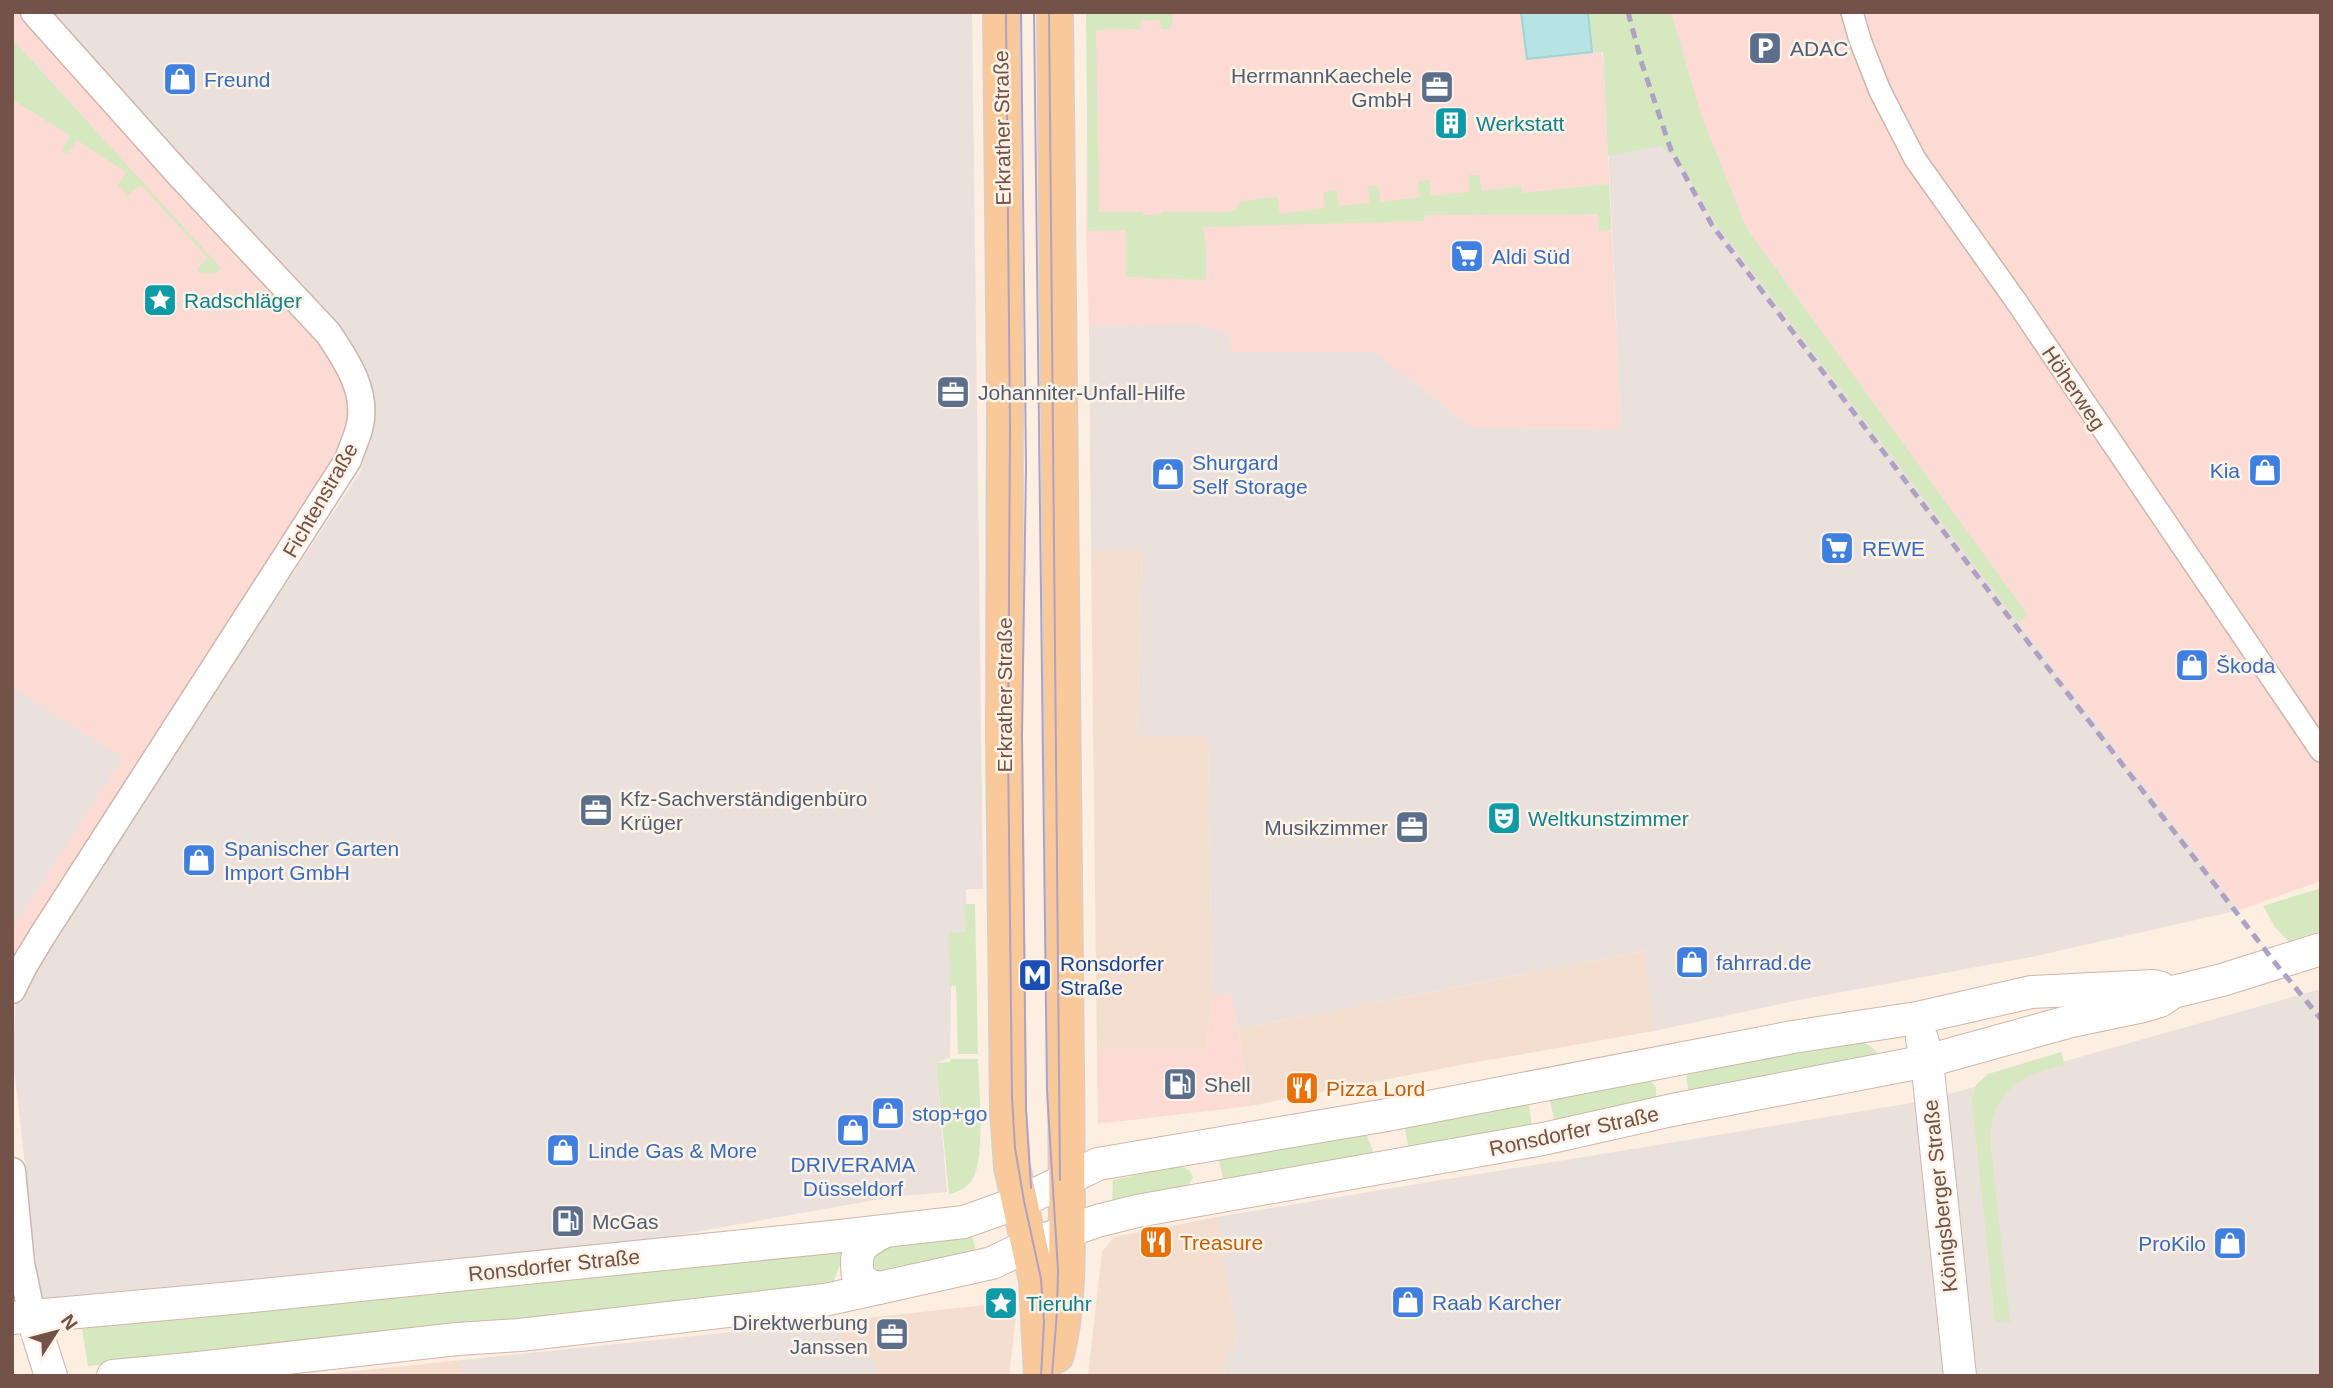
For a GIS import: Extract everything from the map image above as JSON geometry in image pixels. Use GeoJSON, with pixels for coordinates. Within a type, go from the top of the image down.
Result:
{"type":"FeatureCollection","features":[{"type":"Feature","properties":{"kind":"main road","name":"Erkrather Straße"},"geometry":{"type":"LineString","coordinates":[[1001,12],[1007,1072],[1012,1167],[1037,1281],[1042,1376]]}},
{"type":"Feature","properties":{"kind":"main road"},"geometry":{"type":"LineString","coordinates":[[1052,1376],[1062,1330],[1068,1139],[1055,12]]}},
{"type":"Feature","properties":{"kind":"main road","name":"Ronsdorfer Straße"},"geometry":{"type":"LineString","coordinates":[[113,1376],[771,1308],[836,1298],[992,1262],[1029,1245],[1097,1221],[1189,1200],[1543,1139],[1672,1110],[1927,1060],[2071,1021],[2152,1004],[2172,992],[2222,980],[2321,949]]}},
{"type":"Feature","properties":{"kind":"main road","name":"Ronsdorfer Straße"},"geometry":{"type":"LineString","coordinates":[[22,1317],[75,1314],[964,1222],[1020,1202],[1098,1164],[1387,1115],[1793,1037],[1917,1018],[2044,991],[2153,986],[2172,992]]}},
{"type":"Feature","properties":{"kind":"main road","name":"Königsberger Straße"},"geometry":{"type":"LineString","coordinates":[[1917,1018],[1927,1060],[1959,1376]]}},
{"type":"Feature","properties":{"kind":"main road","name":"Ronsdorfer Straße"},"geometry":{"type":"LineString","coordinates":[[1663,1061],[1672,1110]]}},
{"type":"Feature","properties":{"kind":"main road"},"geometry":{"type":"LineString","coordinates":[[1387,1115],[1396,1165]]}},
{"type":"Feature","properties":{"kind":"main road"},"geometry":{"type":"LineString","coordinates":[[1068,1139],[1098,1164]]}},
{"type":"Feature","properties":{"kind":"main road"},"geometry":{"type":"LineString","coordinates":[[1188,1150],[1202,1158],[1207,1176],[1205,1186],[1189,1200]]}},
{"type":"Feature","properties":{"kind":"main road"},"geometry":{"type":"LineString","coordinates":[[1029,1245],[1031,1232],[1041,1212],[1067,1179]]}},
{"type":"Feature","properties":{"kind":"main road"},"geometry":{"type":"LineString","coordinates":[[878,1288],[858,1276],[857,1255],[864,1243],[885,1231]]}},
{"type":"Feature","properties":{"kind":"main road"},"geometry":{"type":"LineString","coordinates":[[992,1262],[1037,1281]]}},
{"type":"Feature","properties":{"kind":"main road"},"geometry":{"type":"LineString","coordinates":[[22,1317],[46,1361]]}},
{"type":"Feature","properties":{"kind":"street","name":"Fichtenstraße"},"geometry":{"type":"LineString","coordinates":[[12,990],[24,964],[348,460],[360,429],[361,416],[358,385],[348,361],[328,333],[178,173],[33,12]]}},
{"type":"Feature","properties":{"kind":"street","name":"Höherweg"},"geometry":{"type":"LineString","coordinates":[[1852,12],[1880,91],[1915,159],[2016,301],[2321,751]]}},
{"type":"Feature","properties":{"kind":"street"},"geometry":{"type":"LineString","coordinates":[[12,1171],[21,1263],[22,1317]]}},
{"type":"Feature","properties":{"kind":"shaded area"},"geometry":{"type":"Polygon","coordinates":[[[12,12],[29,12],[327,337],[358,406],[347,449],[12,976],[12,12]]]}},
{"type":"Feature","properties":{"kind":"shaded area"},"geometry":{"type":"Polygon","coordinates":[[[52,12],[972,12],[983,889],[966,889],[967,935],[952,935],[950,1058],[936,1063],[947,1192],[892,1197],[577,1253],[40,1299],[13,1059],[16,998],[38,957],[361,471],[374,416],[363,363],[337,325],[94,64],[52,12]]]}},
{"type":"Feature","properties":{"kind":"shaded area"},"geometry":{"type":"Polygon","coordinates":[[[1088,12],[1597,12],[1604,72],[1621,429],[1473,428],[1375,352],[1230,352],[1123,326],[1089,326],[1086,231],[1088,12]]]}},
{"type":"Feature","properties":{"kind":"shaded area"},"geometry":{"type":"Polygon","coordinates":[[[1626,12],[2321,12],[2321,881],[2240,910],[1705,205],[1626,12]]]}},
{"type":"Feature","properties":{"kind":"shaded area"},"geometry":{"type":"Polygon","coordinates":[[[1604,50],[1643,81],[2019,622],[2240,910],[2031,957],[1804,999],[1654,1031],[1645,951],[1238,1029],[1231,994],[1212,996],[1208,737],[1137,737],[1142,550],[1091,550],[1089,326],[1196,325],[1229,333],[1230,352],[1375,352],[1473,428],[1621,429],[1604,50]]]}},
{"type":"Feature","properties":{"kind":"shaded area"},"geometry":{"type":"Polygon","coordinates":[[[1142,549],[1137,736],[1208,736],[1212,996],[1206,1050],[1097,1050],[1091,550],[1142,549]]]}},
{"type":"Feature","properties":{"kind":"shaded area"},"geometry":{"type":"Polygon","coordinates":[[[12,687],[123,758],[12,929],[12,687]]]}},
{"type":"Feature","properties":{"kind":"shaded area"},"geometry":{"type":"Polygon","coordinates":[[[1646,951],[1654,1031],[1250,1106],[1238,1029],[1646,951]]]}},
{"type":"Feature","properties":{"kind":"shaded area"},"geometry":{"type":"Polygon","coordinates":[[[2321,989],[2321,1376],[1224,1376],[1227,1349],[1235,1349],[1237,1334],[1217,1217],[1924,1101],[2321,989]]]}},
{"type":"Feature","properties":{"kind":"shaded area"},"geometry":{"type":"Polygon","coordinates":[[[1232,993],[1250,1106],[1098,1124],[1097,1050],[1206,1050],[1212,996],[1232,993]]]}},
{"type":"Feature","properties":{"kind":"shaded area"},"geometry":{"type":"Polygon","coordinates":[[[1217,1217],[1237,1334],[1235,1349],[1227,1349],[1224,1376],[1088,1376],[1102,1252],[1114,1237],[1217,1217]]]}},
{"type":"Feature","properties":{"kind":"shaded area"},"geometry":{"type":"Polygon","coordinates":[[[1004,1303],[1016,1315],[1009,1376],[878,1376],[876,1360],[842,1351],[839,1321],[1004,1303]]]}},
{"type":"Feature","properties":{"kind":"shaded area"},"geometry":{"type":"Polygon","coordinates":[[[839,1321],[842,1350],[870,1347],[871,1360],[876,1360],[878,1376],[464,1376],[462,1360],[839,1321]]]}},
{"type":"Feature","properties":{"kind":"shaded area"},"geometry":{"type":"Polygon","coordinates":[[[462,1360],[464,1376],[307,1376],[462,1360]]]}},
{"type":"Feature","properties":{"kind":"green space"},"geometry":{"type":"Polygon","coordinates":[[[1086,12],[1174,12],[1171,29],[1161,29],[1160,20],[1141,21],[1140,29],[1096,30],[1099,212],[1142,212],[1143,215],[1162,212],[1229,212],[1237,208],[1240,201],[1277,197],[1280,214],[1325,208],[1323,192],[1337,190],[1339,206],[1369,203],[1368,186],[1378,186],[1381,202],[1420,197],[1418,181],[1429,180],[1431,196],[1470,192],[1469,175],[1479,175],[1482,191],[1521,186],[1522,193],[1609,184],[1611,230],[1598,231],[1598,214],[1425,215],[1424,221],[1203,227],[1206,280],[1126,277],[1126,230],[1088,231],[1086,12]]]}},
{"type":"Feature","properties":{"kind":"green space"},"geometry":{"type":"Polygon","coordinates":[[[1588,12],[1671,12],[1701,115],[1747,229],[2028,615],[2018,623],[1715,222],[1676,157],[1660,146],[1608,156],[1603,52],[1592,52],[1588,12]]]}},
{"type":"Feature","properties":{"kind":"green space"},"geometry":{"type":"Polygon","coordinates":[[[12,39],[221,268],[214,274],[200,273],[197,269],[208,258],[141,185],[128,195],[118,185],[126,172],[77,140],[67,154],[62,150],[70,136],[15,101],[12,105],[12,39]]]}},
{"type":"Feature","properties":{"kind":"green space"},"geometry":{"type":"Polygon","coordinates":[[[2321,888],[2321,930],[2289,942],[2275,927],[2263,906],[2321,888]]]}},
{"type":"Feature","properties":{"kind":"green space"},"geometry":{"type":"Polygon","coordinates":[[[965,904],[975,904],[978,1054],[958,1054],[956,986],[950,986],[949,933],[966,932],[965,904]]]}},
{"type":"Feature","properties":{"kind":"green space"},"geometry":{"type":"Polygon","coordinates":[[[1860,1041],[1874,1050],[1879,1058],[1697,1094],[1688,1089],[1686,1072],[1860,1041]]]}},
{"type":"Feature","properties":{"kind":"green space"},"geometry":{"type":"Polygon","coordinates":[[[2061,1052],[2065,1065],[2035,1073],[2012,1087],[2003,1096],[1992,1122],[1990,1139],[2010,1322],[1995,1322],[1972,1099],[1976,1085],[1988,1074],[2061,1052]]]}},
{"type":"Feature","properties":{"kind":"green space"},"geometry":{"type":"Polygon","coordinates":[[[950,1059],[978,1059],[981,1122],[979,1157],[972,1180],[959,1191],[949,1194],[936,1063],[950,1062],[950,1059]]]}},
{"type":"Feature","properties":{"kind":"green space"},"geometry":{"type":"Polygon","coordinates":[[[1650,1080],[1656,1087],[1656,1103],[1555,1123],[1549,1097],[1650,1080]]]}},
{"type":"Feature","properties":{"kind":"green space"},"geometry":{"type":"Polygon","coordinates":[[[1527,1101],[1532,1127],[1409,1149],[1404,1125],[1527,1101]]]}},
{"type":"Feature","properties":{"kind":"green space"},"geometry":{"type":"Polygon","coordinates":[[[1366,1134],[1373,1151],[1371,1156],[1227,1181],[1223,1178],[1219,1161],[1222,1158],[1366,1134]]]}},
{"type":"Feature","properties":{"kind":"green space"},"geometry":{"type":"Polygon","coordinates":[[[1174,1167],[1190,1171],[1193,1177],[1187,1188],[1112,1205],[1113,1180],[1174,1167]]]}},
{"type":"Feature","properties":{"kind":"green space"},"geometry":{"type":"Polygon","coordinates":[[[971,1232],[976,1251],[880,1273],[873,1265],[872,1257],[880,1246],[971,1232]]]}},
{"type":"Feature","properties":{"kind":"green space"},"geometry":{"type":"Polygon","coordinates":[[[841,1247],[844,1254],[831,1288],[88,1366],[82,1329],[155,1320],[841,1247]]]}},
{"type":"Feature","properties":{"kind":"water"},"geometry":{"type":"Polygon","coordinates":[[[1521,12],[1588,12],[1592,52],[1527,59],[1521,12]]]}},
{"type":"Feature","properties":{"kind":"tram line"},"geometry":{"type":"LineString","coordinates":[[1006,12],[1012,1097],[1015,1148],[1041,1279],[1044,1322],[1041,1376]]}},
{"type":"Feature","properties":{"kind":"tram line"},"geometry":{"type":"LineString","coordinates":[[1021,12],[1026,467],[1022,736],[1026,1109],[1031,1188]]}},
{"type":"Feature","properties":{"kind":"tram line"},"geometry":{"type":"LineString","coordinates":[[1034,12],[1047,1091],[1058,1270],[1052,1376]]}},
{"type":"Feature","properties":{"kind":"tram line"},"geometry":{"type":"LineString","coordinates":[[1049,12],[1060,1180]]}},
{"type":"Feature","properties":{"kind":"railway"},"geometry":{"type":"LineString","coordinates":[[1628,12],[1642,64],[1671,150],[1712,225],[1975,573],[2321,1019]]}},
{"type":"Feature","properties":{"kind":"place","name":"ADAC"},"geometry":{"type":"Point","coordinates":[1765,48]}},
{"type":"Feature","properties":{"kind":"place","name":"Freund"},"geometry":{"type":"Point","coordinates":[180,79]}},
{"type":"Feature","properties":{"kind":"place","name":"HerrmannKaechele GmbH"},"geometry":{"type":"Point","coordinates":[1437,87]}},
{"type":"Feature","properties":{"kind":"place","name":"Werkstatt"},"geometry":{"type":"Point","coordinates":[1451,123]}},
{"type":"Feature","properties":{"kind":"place","name":"Aldi Süd"},"geometry":{"type":"Point","coordinates":[1467,256]}},
{"type":"Feature","properties":{"kind":"place","name":"Radschläger"},"geometry":{"type":"Point","coordinates":[160,300]}},
{"type":"Feature","properties":{"kind":"place","name":"Johanniter-Unfall-Hilfe"},"geometry":{"type":"Point","coordinates":[953,392]}},
{"type":"Feature","properties":{"kind":"place","name":"Kia"},"geometry":{"type":"Point","coordinates":[2265,470]}},
{"type":"Feature","properties":{"kind":"place","name":"Shurgard Self Storage"},"geometry":{"type":"Point","coordinates":[1168,474]}},
{"type":"Feature","properties":{"kind":"place","name":"REWE"},"geometry":{"type":"Point","coordinates":[1837,548]}},
{"type":"Feature","properties":{"kind":"place","name":"Škoda"},"geometry":{"type":"Point","coordinates":[2192,665]}},
{"type":"Feature","properties":{"kind":"place","name":"Kfz-Sachverständigenbüro Krüger"},"geometry":{"type":"Point","coordinates":[596,810]}},
{"type":"Feature","properties":{"kind":"place","name":"Weltkunstzimmer"},"geometry":{"type":"Point","coordinates":[1504,818]}},
{"type":"Feature","properties":{"kind":"place","name":"Musikzimmer"},"geometry":{"type":"Point","coordinates":[1412,827]}},
{"type":"Feature","properties":{"kind":"place","name":"Spanischer Garten Import GmbH"},"geometry":{"type":"Point","coordinates":[199,860]}},
{"type":"Feature","properties":{"kind":"place","name":"fahrrad.de"},"geometry":{"type":"Point","coordinates":[1692,962]}},
{"type":"Feature","properties":{"kind":"place","name":"Ronsdorfer Straße"},"geometry":{"type":"Point","coordinates":[1035,975]}},
{"type":"Feature","properties":{"kind":"place","name":"Shell"},"geometry":{"type":"Point","coordinates":[1180,1084]}},
{"type":"Feature","properties":{"kind":"place","name":"Pizza Lord"},"geometry":{"type":"Point","coordinates":[1302,1088]}},
{"type":"Feature","properties":{"kind":"place","name":"stop+go"},"geometry":{"type":"Point","coordinates":[888,1113]}},
{"type":"Feature","properties":{"kind":"place","name":"DRIVERAMA Düsseldorf"},"geometry":{"type":"Point","coordinates":[853,1130]}},
{"type":"Feature","properties":{"kind":"place","name":"Linde Gas & More"},"geometry":{"type":"Point","coordinates":[563,1150]}},
{"type":"Feature","properties":{"kind":"place","name":"McGas"},"geometry":{"type":"Point","coordinates":[568,1221]}},
{"type":"Feature","properties":{"kind":"place","name":"Treasure"},"geometry":{"type":"Point","coordinates":[1156,1242]}},
{"type":"Feature","properties":{"kind":"place","name":"ProKilo"},"geometry":{"type":"Point","coordinates":[2230,1243]}},
{"type":"Feature","properties":{"kind":"place","name":"Raab Karcher"},"geometry":{"type":"Point","coordinates":[1408,1302]}},
{"type":"Feature","properties":{"kind":"place","name":"Tieruhr"},"geometry":{"type":"Point","coordinates":[1001,1303]}},
{"type":"Feature","properties":{"kind":"place","name":"Direktwerbung Janssen"},"geometry":{"type":"Point","coordinates":[892,1334]}}]}
